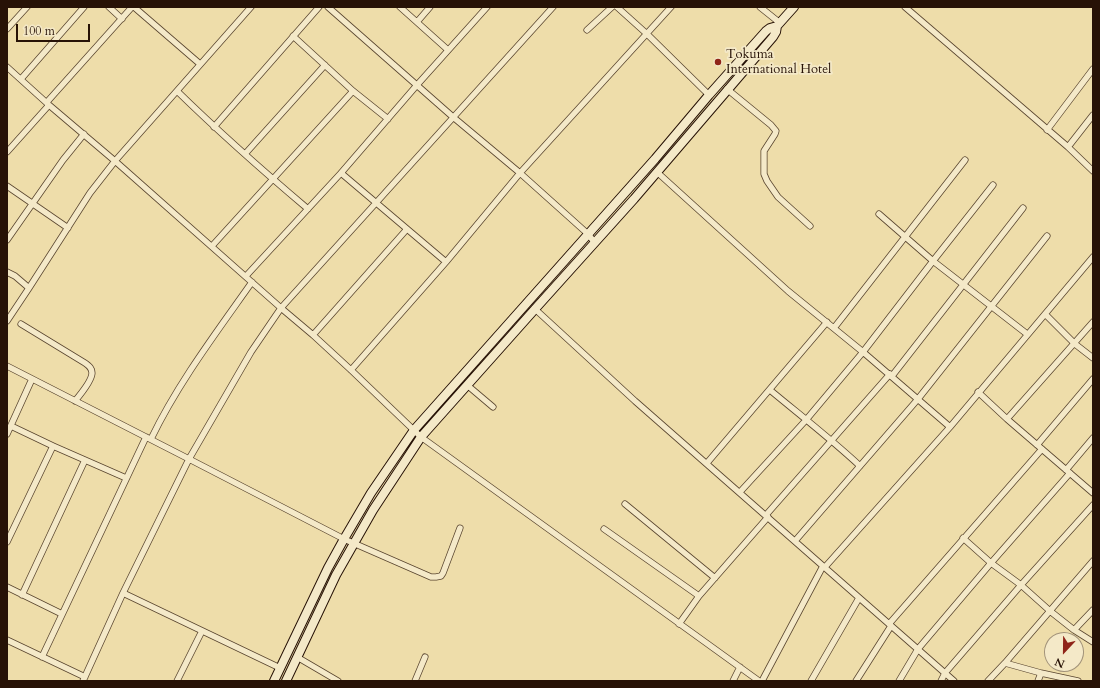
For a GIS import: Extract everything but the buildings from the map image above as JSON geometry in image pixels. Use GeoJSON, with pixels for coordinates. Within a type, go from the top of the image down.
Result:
{"type":"FeatureCollection","features":[{"type":"Feature","properties":{"kind":"main road"},"geometry":{"type":"LineString","coordinates":[[286,681],[336,575],[353,543],[421,436],[658,173],[773,37],[779,25],[794,7]]}},
{"type":"Feature","properties":{"kind":"main road"},"geometry":{"type":"LineString","coordinates":[[274,681],[328,568],[344,539],[371,493],[414,430],[655,159],[766,31],[779,25]]}},
{"type":"Feature","properties":{"kind":"street"},"geometry":{"type":"LineString","coordinates":[[7,29],[27,7]]}},
{"type":"Feature","properties":{"kind":"street"},"geometry":{"type":"LineString","coordinates":[[21,79],[84,7]]}},
{"type":"Feature","properties":{"kind":"street"},"geometry":{"type":"LineString","coordinates":[[109,7],[122,19]]}},
{"type":"Feature","properties":{"kind":"street"},"geometry":{"type":"LineString","coordinates":[[7,152],[133,7],[200,64]]}},
{"type":"Feature","properties":{"kind":"street"},"geometry":{"type":"LineString","coordinates":[[7,321],[90,193],[115,161],[251,7]]}},
{"type":"Feature","properties":{"kind":"street"},"geometry":{"type":"LineString","coordinates":[[214,127],[319,7]]}},
{"type":"Feature","properties":{"kind":"street"},"geometry":{"type":"LineString","coordinates":[[328,7],[453,117],[520,173],[588,234],[595,243]]}},
{"type":"Feature","properties":{"kind":"street"},"geometry":{"type":"LineString","coordinates":[[400,7],[448,50]]}},
{"type":"Feature","properties":{"kind":"street"},"geometry":{"type":"LineString","coordinates":[[416,22],[430,7]]}},
{"type":"Feature","properties":{"kind":"street"},"geometry":{"type":"LineString","coordinates":[[246,276],[308,209],[487,7]]}},
{"type":"Feature","properties":{"kind":"street"},"geometry":{"type":"LineString","coordinates":[[7,640],[84,679],[123,593],[189,459],[251,352],[281,308],[553,7]]}},
{"type":"Feature","properties":{"kind":"street"},"geometry":{"type":"LineString","coordinates":[[587,30],[612,7]]}},
{"type":"Feature","properties":{"kind":"street"},"geometry":{"type":"LineString","coordinates":[[617,7],[647,34],[709,95]]}},
{"type":"Feature","properties":{"kind":"street"},"geometry":{"type":"LineString","coordinates":[[351,370],[446,262],[520,173],[671,7]]}},
{"type":"Feature","properties":{"kind":"street"},"geometry":{"type":"LineString","coordinates":[[760,7],[779,25]]}},
{"type":"Feature","properties":{"kind":"street"},"geometry":{"type":"LineString","coordinates":[[904,7],[1068,147],[1093,171]]}},
{"type":"Feature","properties":{"kind":"street"},"geometry":{"type":"LineString","coordinates":[[293,36],[353,91],[388,119]]}},
{"type":"Feature","properties":{"kind":"street"},"geometry":{"type":"LineString","coordinates":[[245,154],[325,65]]}},
{"type":"Feature","properties":{"kind":"street"},"geometry":{"type":"LineString","coordinates":[[7,67],[313,335],[421,436],[679,624],[760,681],[824,566],[950,427],[1093,257]]}},
{"type":"Feature","properties":{"kind":"street"},"geometry":{"type":"LineString","coordinates":[[1047,130],[1092,72]]}},
{"type":"Feature","properties":{"kind":"street"},"geometry":{"type":"LineString","coordinates":[[727,90],[771,125],[776,131],[764,151],[764,174],[778,197],[810,226]]}},
{"type":"Feature","properties":{"kind":"street"},"geometry":{"type":"LineString","coordinates":[[177,91],[214,127],[308,209]]}},
{"type":"Feature","properties":{"kind":"street"},"geometry":{"type":"LineString","coordinates":[[212,246],[353,91]]}},
{"type":"Feature","properties":{"kind":"street"},"geometry":{"type":"LineString","coordinates":[[1068,147],[1093,115]]}},
{"type":"Feature","properties":{"kind":"street"},"geometry":{"type":"LineString","coordinates":[[7,240],[63,160],[84,134]]}},
{"type":"Feature","properties":{"kind":"street"},"geometry":{"type":"LineString","coordinates":[[834,328],[964,160]]}},
{"type":"Feature","properties":{"kind":"street"},"geometry":{"type":"LineString","coordinates":[[341,172],[446,262]]}},
{"type":"Feature","properties":{"kind":"street"},"geometry":{"type":"LineString","coordinates":[[658,173],[788,291],[891,375],[950,427]]}},
{"type":"Feature","properties":{"kind":"street"},"geometry":{"type":"LineString","coordinates":[[740,492],[806,420],[863,352],[994,185]]}},
{"type":"Feature","properties":{"kind":"street"},"geometry":{"type":"LineString","coordinates":[[7,186],[68,228]]}},
{"type":"Feature","properties":{"kind":"street"},"geometry":{"type":"LineString","coordinates":[[679,624],[714,578],[891,375],[1023,208]]}},
{"type":"Feature","properties":{"kind":"street"},"geometry":{"type":"LineString","coordinates":[[879,214],[933,261],[1027,334]]}},
{"type":"Feature","properties":{"kind":"street"},"geometry":{"type":"LineString","coordinates":[[313,335],[407,229]]}},
{"type":"Feature","properties":{"kind":"street"},"geometry":{"type":"LineString","coordinates":[[794,540],[918,399],[1047,236]]}},
{"type":"Feature","properties":{"kind":"street"},"geometry":{"type":"LineString","coordinates":[[7,272],[15,276],[29,288]]}},
{"type":"Feature","properties":{"kind":"street"},"geometry":{"type":"LineString","coordinates":[[42,657],[126,478],[148,438],[185,377],[252,282]]}},
{"type":"Feature","properties":{"kind":"street"},"geometry":{"type":"LineString","coordinates":[[535,309],[707,464],[954,681]]}},
{"type":"Feature","properties":{"kind":"street"},"geometry":{"type":"LineString","coordinates":[[1045,314],[1075,344],[1093,358]]}},
{"type":"Feature","properties":{"kind":"street"},"geometry":{"type":"LineString","coordinates":[[707,464],[826,322]]}},
{"type":"Feature","properties":{"kind":"street"},"geometry":{"type":"LineString","coordinates":[[1007,419],[1093,322]]}},
{"type":"Feature","properties":{"kind":"street"},"geometry":{"type":"LineString","coordinates":[[21,324],[91,368],[93,374],[75,401]]}},
{"type":"Feature","properties":{"kind":"street"},"geometry":{"type":"LineString","coordinates":[[7,366],[344,539],[432,577],[441,576],[443,573],[460,528]]}},
{"type":"Feature","properties":{"kind":"street"},"geometry":{"type":"LineString","coordinates":[[7,434],[32,379]]}},
{"type":"Feature","properties":{"kind":"street"},"geometry":{"type":"LineString","coordinates":[[1037,444],[1093,380]]}},
{"type":"Feature","properties":{"kind":"street"},"geometry":{"type":"LineString","coordinates":[[467,385],[493,408]]}},
{"type":"Feature","properties":{"kind":"street"},"geometry":{"type":"LineString","coordinates":[[770,390],[860,466]]}},
{"type":"Feature","properties":{"kind":"street"},"geometry":{"type":"LineString","coordinates":[[978,392],[1093,493]]}},
{"type":"Feature","properties":{"kind":"street"},"geometry":{"type":"LineString","coordinates":[[11,426],[126,478]]}},
{"type":"Feature","properties":{"kind":"street"},"geometry":{"type":"LineString","coordinates":[[899,681],[918,649],[1068,471],[1093,438]]}},
{"type":"Feature","properties":{"kind":"street"},"geometry":{"type":"LineString","coordinates":[[7,542],[53,446]]}},
{"type":"Feature","properties":{"kind":"street"},"geometry":{"type":"LineString","coordinates":[[856,681],[890,625],[963,538],[1042,449]]}},
{"type":"Feature","properties":{"kind":"street"},"geometry":{"type":"LineString","coordinates":[[22,595],[85,460]]}},
{"type":"Feature","properties":{"kind":"street"},"geometry":{"type":"LineString","coordinates":[[625,504],[714,578]]}},
{"type":"Feature","properties":{"kind":"street"},"geometry":{"type":"LineString","coordinates":[[941,681],[945,673],[1021,585],[1093,505]]}},
{"type":"Feature","properties":{"kind":"street"},"geometry":{"type":"LineString","coordinates":[[604,529],[699,596]]}},
{"type":"Feature","properties":{"kind":"street"},"geometry":{"type":"LineString","coordinates":[[963,538],[1021,585],[1050,611],[1074,630],[1093,642]]}},
{"type":"Feature","properties":{"kind":"street"},"geometry":{"type":"LineString","coordinates":[[988,681],[1093,561]]}},
{"type":"Feature","properties":{"kind":"street"},"geometry":{"type":"LineString","coordinates":[[7,588],[62,614]]}},
{"type":"Feature","properties":{"kind":"street"},"geometry":{"type":"LineString","coordinates":[[123,593],[280,668]]}},
{"type":"Feature","properties":{"kind":"street"},"geometry":{"type":"LineString","coordinates":[[811,681],[859,598]]}},
{"type":"Feature","properties":{"kind":"street"},"geometry":{"type":"LineString","coordinates":[[1074,630],[1093,610]]}},
{"type":"Feature","properties":{"kind":"street"},"geometry":{"type":"LineString","coordinates":[[177,681],[202,631]]}},
{"type":"Feature","properties":{"kind":"street"},"geometry":{"type":"LineString","coordinates":[[415,681],[426,656]]}},
{"type":"Feature","properties":{"kind":"street"},"geometry":{"type":"LineString","coordinates":[[297,657],[338,681]]}},
{"type":"Feature","properties":{"kind":"street"},"geometry":{"type":"LineString","coordinates":[[1005,663],[1078,681]]}},
{"type":"Feature","properties":{"kind":"street"},"geometry":{"type":"LineString","coordinates":[[733,681],[740,667]]}},
{"type":"Feature","properties":{"kind":"street"},"geometry":{"type":"LineString","coordinates":[[1038,681],[1041,673]]}},
{"type":"Feature","properties":{"kind":"place","name":"Tokuma International Hotel"},"geometry":{"type":"Point","coordinates":[718,62]}}]}
